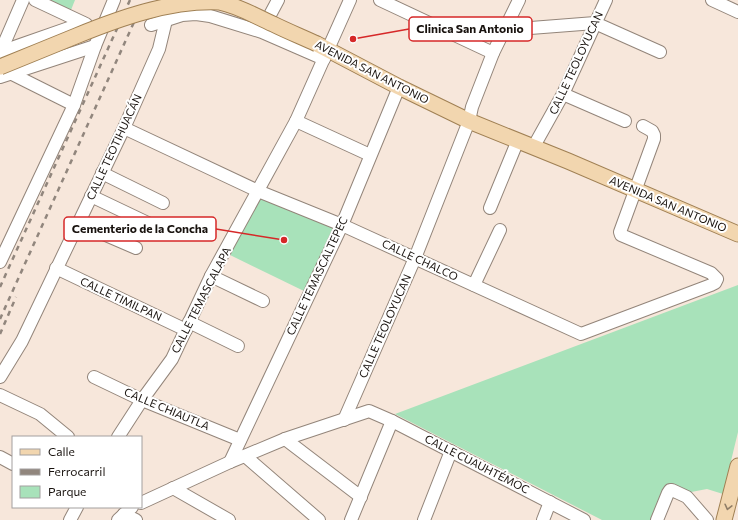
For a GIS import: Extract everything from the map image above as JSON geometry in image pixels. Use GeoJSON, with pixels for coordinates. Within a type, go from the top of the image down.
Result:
{"type":"FeatureCollection","features":[{"type":"Feature","properties":{"kind":"main road","name":"AVENIDA SAN ANTONIO"},"geometry":{"type":"LineString","coordinates":[[3,72],[99,26],[136,13],[165,4],[202,0],[220,2],[245,10],[323,51],[469,120],[534,146],[738,234]]}},
{"type":"Feature","properties":{"kind":"main road"},"geometry":{"type":"LineString","coordinates":[[724,520],[738,466]]}},
{"type":"Feature","properties":{"kind":"street"},"geometry":{"type":"LineString","coordinates":[[0,53],[23,0]]}},
{"type":"Feature","properties":{"kind":"street"},"geometry":{"type":"LineString","coordinates":[[35,0],[101,32]]}},
{"type":"Feature","properties":{"kind":"street"},"geometry":{"type":"LineString","coordinates":[[0,262],[74,105],[113,0]]}},
{"type":"Feature","properties":{"kind":"street"},"geometry":{"type":"LineString","coordinates":[[182,15],[188,0]]}},
{"type":"Feature","properties":{"kind":"street"},"geometry":{"type":"LineString","coordinates":[[270,15],[278,0]]}},
{"type":"Feature","properties":{"kind":"street","name":"CALLE TEMASCALAPA"},"geometry":{"type":"LineString","coordinates":[[119,436],[142,400],[172,359],[211,276],[296,121],[323,51],[350,0]]}},
{"type":"Feature","properties":{"kind":"street"},"geometry":{"type":"LineString","coordinates":[[380,0],[493,54]]}},
{"type":"Feature","properties":{"kind":"street","name":"CALLE TEOLOYUCAN"},"geometry":{"type":"LineString","coordinates":[[344,420],[415,258],[493,54],[519,0]]}},
{"type":"Feature","properties":{"kind":"street","name":"CALLE TEOLOYUCAN"},"geometry":{"type":"LineString","coordinates":[[534,146],[563,94],[606,0]]}},
{"type":"Feature","properties":{"kind":"street"},"geometry":{"type":"LineString","coordinates":[[712,0],[738,12]]}},
{"type":"Feature","properties":{"kind":"street","name":"AVENIDA SAN ANTONIO"},"geometry":{"type":"LineString","coordinates":[[151,25],[182,15],[196,14],[210,16],[240,24],[323,51]]}},
{"type":"Feature","properties":{"kind":"street","name":"CALLE TEOTIHUACÁN"},"geometry":{"type":"LineString","coordinates":[[0,377],[22,340],[124,128],[159,50],[166,20]]}},
{"type":"Feature","properties":{"kind":"street"},"geometry":{"type":"LineString","coordinates":[[0,53],[83,23]]}},
{"type":"Feature","properties":{"kind":"street"},"geometry":{"type":"LineString","coordinates":[[504,30],[595,23],[660,52]]}},
{"type":"Feature","properties":{"kind":"street"},"geometry":{"type":"LineString","coordinates":[[3,72],[95,46]]}},
{"type":"Feature","properties":{"kind":"street"},"geometry":{"type":"LineString","coordinates":[[3,72],[74,105]]}},
{"type":"Feature","properties":{"kind":"street","name":"CALLE TEMASCALTEPEC"},"geometry":{"type":"LineString","coordinates":[[230,462],[342,225],[399,87]]}},
{"type":"Feature","properties":{"kind":"street"},"geometry":{"type":"LineString","coordinates":[[563,94],[625,121]]}},
{"type":"Feature","properties":{"kind":"street"},"geometry":{"type":"LineString","coordinates":[[296,121],[370,155]]}},
{"type":"Feature","properties":{"kind":"street"},"geometry":{"type":"LineString","coordinates":[[635,190],[654,139],[652,131],[643,126]]}},
{"type":"Feature","properties":{"kind":"street","name":"CALLE CHALCO"},"geometry":{"type":"LineString","coordinates":[[124,128],[258,191],[342,225],[581,334],[711,285],[715,283],[717,279],[710,273],[622,235],[620,232],[621,228],[635,190]]}},
{"type":"Feature","properties":{"kind":"street"},"geometry":{"type":"LineString","coordinates":[[490,208],[518,140]]}},
{"type":"Feature","properties":{"kind":"street"},"geometry":{"type":"LineString","coordinates":[[102,172],[164,203]]}},
{"type":"Feature","properties":{"kind":"street"},"geometry":{"type":"LineString","coordinates":[[91,196],[154,226]]}},
{"type":"Feature","properties":{"kind":"street"},"geometry":{"type":"LineString","coordinates":[[78,223],[136,248]]}},
{"type":"Feature","properties":{"kind":"street"},"geometry":{"type":"LineString","coordinates":[[474,285],[500,230]]}},
{"type":"Feature","properties":{"kind":"street","name":"CALLE TIMILPAN"},"geometry":{"type":"LineString","coordinates":[[56,268],[187,326],[238,346]]}},
{"type":"Feature","properties":{"kind":"street"},"geometry":{"type":"LineString","coordinates":[[211,276],[264,301]]}},
{"type":"Feature","properties":{"kind":"street","name":"CALLE CHIAUTLA"},"geometry":{"type":"LineString","coordinates":[[94,377],[142,400],[240,440]]}},
{"type":"Feature","properties":{"kind":"street"},"geometry":{"type":"LineString","coordinates":[[0,395],[40,414],[67,436]]}},
{"type":"Feature","properties":{"kind":"street","name":"CALLE CUAUHTÉMOC"},"geometry":{"type":"LineString","coordinates":[[344,420],[369,412],[392,421],[584,520]]}},
{"type":"Feature","properties":{"kind":"street"},"geometry":{"type":"LineString","coordinates":[[142,503],[230,462],[285,439],[344,420]]}},
{"type":"Feature","properties":{"kind":"street"},"geometry":{"type":"LineString","coordinates":[[351,520],[392,421]]}},
{"type":"Feature","properties":{"kind":"street"},"geometry":{"type":"LineString","coordinates":[[285,439],[361,497]]}},
{"type":"Feature","properties":{"kind":"street"},"geometry":{"type":"LineString","coordinates":[[427,519],[451,451]]}},
{"type":"Feature","properties":{"kind":"street"},"geometry":{"type":"LineString","coordinates":[[245,456],[320,520]]}},
{"type":"Feature","properties":{"kind":"street"},"geometry":{"type":"LineString","coordinates":[[0,458],[12,464]]}},
{"type":"Feature","properties":{"kind":"street"},"geometry":{"type":"LineString","coordinates":[[173,488],[228,520]]}},
{"type":"Feature","properties":{"kind":"street"},"geometry":{"type":"LineString","coordinates":[[658,520],[668,493],[672,490],[687,497],[707,520]]}},
{"type":"Feature","properties":{"kind":"street"},"geometry":{"type":"LineString","coordinates":[[543,520],[550,502]]}},
{"type":"Feature","properties":{"kind":"street"},"geometry":{"type":"LineString","coordinates":[[70,520],[76,508]]}},
{"type":"Feature","properties":{"kind":"street"},"geometry":{"type":"LineString","coordinates":[[128,511],[136,520]]}},
{"type":"Feature","properties":{"kind":"green space"},"geometry":{"type":"Polygon","coordinates":[[[38,0],[75,0],[69,15],[38,0]]]}},
{"type":"Feature","properties":{"kind":"green space"},"geometry":{"type":"Polygon","coordinates":[[[261,192],[337,225],[306,292],[230,255],[261,192]]]}},
{"type":"Feature","properties":{"kind":"green space"},"geometry":{"type":"Polygon","coordinates":[[[738,285],[738,432],[723,494],[707,489],[691,492],[669,484],[653,520],[602,520],[395,414],[738,285]]]}},
{"type":"Feature","properties":{"kind":"railway"},"geometry":{"type":"LineString","coordinates":[[0,287],[130,0]]}},
{"type":"Feature","properties":{"kind":"railway"},"geometry":{"type":"LineString","coordinates":[[0,319],[144,0]]}},
{"type":"Feature","properties":{"kind":"railway"},"geometry":{"type":"LineString","coordinates":[[0,334],[16,297]]}},
{"type":"Feature","properties":{"kind":"place","name":"Clinica San Antonio"},"geometry":{"type":"Point","coordinates":[353,39]}},
{"type":"Feature","properties":{"kind":"place","name":"Cementerio de la Concha"},"geometry":{"type":"Point","coordinates":[284,240]}}]}
